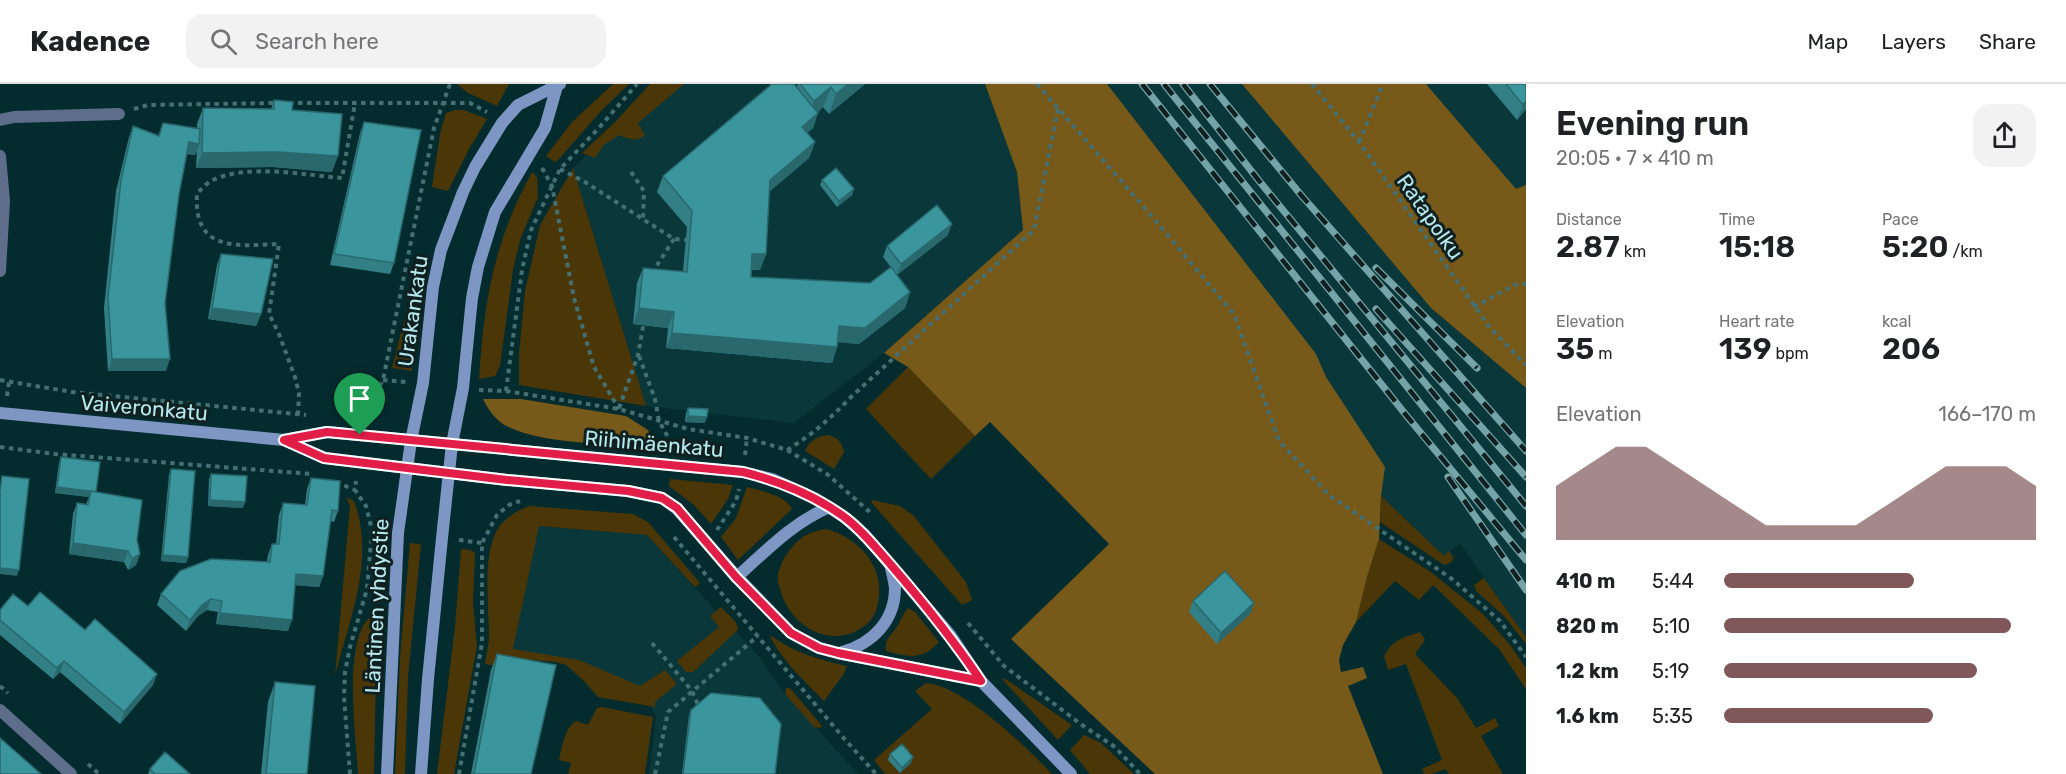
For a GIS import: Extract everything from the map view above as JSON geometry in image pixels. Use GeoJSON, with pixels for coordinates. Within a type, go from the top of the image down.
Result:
{"type":"FeatureCollection","features":[{"type":"Feature","properties":{"kind":"main road","name":"Urakankatu"},"geometry":{"type":"LineString","coordinates":[[411,441],[423,383],[433,287],[441,250],[459,200],[488,146],[518,105],[558,85]]}},
{"type":"Feature","properties":{"kind":"main road","name":"Urakankatu"},"geometry":{"type":"LineString","coordinates":[[452,444],[463,387],[472,298],[486,238],[495,212],[545,128],[558,85]]}},
{"type":"Feature","properties":{"kind":"main road","name":"Vaiveronkatu"},"geometry":{"type":"LineString","coordinates":[[0,413],[284,440],[327,432],[452,444]]}},
{"type":"Feature","properties":{"kind":"main road","name":"Vaiveronkatu"},"geometry":{"type":"LineString","coordinates":[[284,440],[324,458],[449,473]]}},
{"type":"Feature","properties":{"kind":"main road","name":"Läntinen yhdystie"},"geometry":{"type":"LineString","coordinates":[[387,774],[398,533],[411,441]]}},
{"type":"Feature","properties":{"kind":"main road","name":"Riihimäenkatu"},"geometry":{"type":"LineString","coordinates":[[452,444],[743,472],[794,488],[829,507],[864,534],[951,636],[981,681],[1071,774]]}},
{"type":"Feature","properties":{"kind":"main road"},"geometry":{"type":"LineString","coordinates":[[421,774],[428,679],[452,444]]}},
{"type":"Feature","properties":{"kind":"main road"},"geometry":{"type":"LineString","coordinates":[[449,473],[628,491],[662,498],[677,508],[736,577],[791,633],[819,648],[838,653],[981,681]]}},
{"type":"Feature","properties":{"kind":"main road"},"geometry":{"type":"LineString","coordinates":[[736,577],[788,530],[807,517],[829,507]]}},
{"type":"Feature","properties":{"kind":"main road"},"geometry":{"type":"LineString","coordinates":[[838,653],[858,648],[872,639],[882,627],[893,605],[895,587],[890,564]]}},
{"type":"Feature","properties":{"kind":"street"},"geometry":{"type":"LineString","coordinates":[[0,120],[14,117],[119,114]]}},
{"type":"Feature","properties":{"kind":"street"},"geometry":{"type":"LineString","coordinates":[[0,156],[4,201],[0,271]]}},
{"type":"Feature","properties":{"kind":"street"},"geometry":{"type":"LineString","coordinates":[[0,710],[71,774]]}},
{"type":"Feature","properties":{"kind":"path"},"geometry":{"type":"LineString","coordinates":[[360,435],[362,420],[383,380],[434,128],[450,84]]}},
{"type":"Feature","properties":{"kind":"path"},"geometry":{"type":"LineString","coordinates":[[506,391],[522,270],[531,230],[560,169],[637,84]]}},
{"type":"Feature","properties":{"kind":"path"},"geometry":{"type":"LineString","coordinates":[[1036,84],[1234,314],[1279,441],[1329,495],[1460,586],[1500,621],[1526,657]]}},
{"type":"Feature","properties":{"kind":"path","name":"Ratapolku"},"geometry":{"type":"LineString","coordinates":[[1312,84],[1359,142],[1474,307],[1490,328],[1526,365]]}},
{"type":"Feature","properties":{"kind":"path"},"geometry":{"type":"LineString","coordinates":[[1359,142],[1383,84]]}},
{"type":"Feature","properties":{"kind":"path"},"geometry":{"type":"LineString","coordinates":[[119,114],[148,105],[277,103]]}},
{"type":"Feature","properties":{"kind":"path"},"geometry":{"type":"LineString","coordinates":[[288,103],[443,103]]}},
{"type":"Feature","properties":{"kind":"path"},"geometry":{"type":"LineString","coordinates":[[298,415],[299,393],[295,377],[269,314],[279,244],[238,245],[223,243],[208,237],[202,226],[196,204],[197,193],[210,182],[229,174],[292,173],[342,178],[355,103]]}},
{"type":"Feature","properties":{"kind":"path"},"geometry":{"type":"LineString","coordinates":[[788,450],[836,414],[852,396],[1034,230],[1058,109]]}},
{"type":"Feature","properties":{"kind":"path"},"geometry":{"type":"LineString","coordinates":[[560,169],[585,182],[674,239],[686,240]]}},
{"type":"Feature","properties":{"kind":"path"},"geometry":{"type":"LineString","coordinates":[[631,172],[644,191],[643,218]]}},
{"type":"Feature","properties":{"kind":"path"},"geometry":{"type":"LineString","coordinates":[[552,186],[574,298],[594,367],[619,409],[638,355],[644,320]]}},
{"type":"Feature","properties":{"kind":"path"},"geometry":{"type":"LineString","coordinates":[[648,278],[674,239]]}},
{"type":"Feature","properties":{"kind":"path"},"geometry":{"type":"LineString","coordinates":[[1474,307],[1514,285],[1526,284]]}},
{"type":"Feature","properties":{"kind":"path"},"geometry":{"type":"LineString","coordinates":[[638,355],[655,399],[658,422],[669,439]]}},
{"type":"Feature","properties":{"kind":"path"},"geometry":{"type":"LineString","coordinates":[[0,380],[72,392],[308,416]]}},
{"type":"Feature","properties":{"kind":"path"},"geometry":{"type":"LineString","coordinates":[[716,433],[716,441]]}},
{"type":"Feature","properties":{"kind":"path"},"geometry":{"type":"LineString","coordinates":[[691,558],[725,519],[736,501],[743,472],[747,438]]}},
{"type":"Feature","properties":{"kind":"path"},"geometry":{"type":"LineString","coordinates":[[0,447],[55,454],[320,475]]}},
{"type":"Feature","properties":{"kind":"path"},"geometry":{"type":"LineString","coordinates":[[355,490],[358,463]]}},
{"type":"Feature","properties":{"kind":"path"},"geometry":{"type":"LineString","coordinates":[[329,479],[355,490],[366,506],[372,530],[367,589],[345,672],[344,697],[350,774]]}},
{"type":"Feature","properties":{"kind":"path"},"geometry":{"type":"LineString","coordinates":[[459,774],[482,643],[482,543],[497,514],[509,505],[524,500]]}},
{"type":"Feature","properties":{"kind":"path"},"geometry":{"type":"LineString","coordinates":[[672,536],[876,774]]}},
{"type":"Feature","properties":{"kind":"path"},"geometry":{"type":"LineString","coordinates":[[655,774],[668,712],[758,636]]}},
{"type":"Feature","properties":{"kind":"path"},"geometry":{"type":"LineString","coordinates":[[652,643],[692,691],[699,707]]}},
{"type":"Feature","properties":{"kind":"shaded area"},"geometry":{"type":"Polygon","coordinates":[[[457,84],[509,84],[497,106],[468,93],[457,84]]]}},
{"type":"Feature","properties":{"kind":"shaded area"},"geometry":{"type":"Polygon","coordinates":[[[613,84],[629,84],[601,111],[559,159],[555,162],[546,156],[572,122],[613,84]]]}},
{"type":"Feature","properties":{"kind":"shaded area"},"geometry":{"type":"Polygon","coordinates":[[[650,84],[684,84],[638,123],[645,135],[632,140],[619,135],[604,145],[595,158],[582,153],[616,121],[650,84]]]}},
{"type":"Feature","properties":{"kind":"shaded area"},"geometry":{"type":"Polygon","coordinates":[[[662,84],[985,84],[1017,172],[1023,230],[884,353],[794,423],[646,406],[573,168],[662,84]]]}},
{"type":"Feature","properties":{"kind":"shaded area"},"geometry":{"type":"Polygon","coordinates":[[[985,84],[1107,84],[1316,354],[1326,377],[1385,467],[1379,539],[1356,622],[1343,645],[1339,660],[1341,672],[1363,667],[1367,678],[1348,686],[1383,774],[1155,774],[1011,639],[1109,544],[990,422],[975,436],[908,367],[884,353],[1023,230],[1017,172],[985,84]]]}},
{"type":"Feature","properties":{"kind":"shaded area"},"geometry":{"type":"Polygon","coordinates":[[[1050,84],[1290,84],[1406,275],[1431,308],[1526,388],[1526,637],[1460,543],[1444,556],[1381,496],[1050,84]]]}},
{"type":"Feature","properties":{"kind":"shaded area"},"geometry":{"type":"Polygon","coordinates":[[[1242,84],[1426,84],[1516,189],[1526,185],[1526,388],[1431,308],[1242,84]]]}},
{"type":"Feature","properties":{"kind":"shaded area"},"geometry":{"type":"Polygon","coordinates":[[[1426,84],[1526,84],[1526,185],[1516,190],[1426,84]]]}},
{"type":"Feature","properties":{"kind":"shaded area"},"geometry":{"type":"Polygon","coordinates":[[[464,110],[487,119],[448,191],[432,187],[440,134],[446,113],[464,110]]]}},
{"type":"Feature","properties":{"kind":"shaded area"},"geometry":{"type":"Polygon","coordinates":[[[573,168],[646,406],[519,385],[519,353],[525,291],[540,225],[573,168]]]}},
{"type":"Feature","properties":{"kind":"shaded area"},"geometry":{"type":"Polygon","coordinates":[[[532,172],[537,177],[538,197],[520,240],[513,270],[500,366],[495,376],[479,379],[484,323],[493,272],[508,223],[532,172]]]}},
{"type":"Feature","properties":{"kind":"shaded area"},"geometry":{"type":"Polygon","coordinates":[[[420,255],[427,257],[412,371],[392,368],[418,258],[420,255]]]}},
{"type":"Feature","properties":{"kind":"shaded area"},"geometry":{"type":"Polygon","coordinates":[[[908,367],[975,436],[931,479],[866,409],[908,367]]]}},
{"type":"Feature","properties":{"kind":"shaded area"},"geometry":{"type":"Polygon","coordinates":[[[483,399],[521,399],[626,416],[648,430],[654,443],[598,444],[535,436],[503,424],[491,413],[483,399]]]}},
{"type":"Feature","properties":{"kind":"shaded area"},"geometry":{"type":"Polygon","coordinates":[[[828,435],[839,441],[844,452],[834,469],[805,451],[814,440],[828,435]]]}},
{"type":"Feature","properties":{"kind":"shaded area"},"geometry":{"type":"Polygon","coordinates":[[[670,479],[733,485],[728,499],[711,524],[694,505],[669,486],[670,479]]]}},
{"type":"Feature","properties":{"kind":"shaded area"},"geometry":{"type":"Polygon","coordinates":[[[747,487],[779,497],[792,509],[738,560],[721,537],[736,518],[747,487]]]}},
{"type":"Feature","properties":{"kind":"shaded area"},"geometry":{"type":"Polygon","coordinates":[[[1381,496],[1444,556],[1449,551],[1453,557],[1452,562],[1444,565],[1380,522],[1381,496]]]}},
{"type":"Feature","properties":{"kind":"shaded area"},"geometry":{"type":"Polygon","coordinates":[[[346,497],[354,501],[360,523],[361,567],[353,611],[335,676],[350,506],[346,497]]]}},
{"type":"Feature","properties":{"kind":"shaded area"},"geometry":{"type":"Polygon","coordinates":[[[872,500],[900,506],[913,515],[966,582],[972,600],[962,605],[871,502],[872,500]]]}},
{"type":"Feature","properties":{"kind":"shaded area"},"geometry":{"type":"Polygon","coordinates":[[[529,506],[633,514],[648,522],[700,583],[695,587],[647,535],[539,526],[513,649],[579,660],[640,686],[665,670],[677,684],[655,702],[655,707],[598,697],[566,665],[556,662],[521,659],[510,668],[485,664],[489,643],[488,567],[492,541],[497,530],[507,518],[529,506]]]}},
{"type":"Feature","properties":{"kind":"shaded area"},"geometry":{"type":"Polygon","coordinates":[[[538,526],[647,535],[754,650],[785,694],[858,774],[649,774],[656,716],[640,686],[513,649],[538,526]]]}},
{"type":"Feature","properties":{"kind":"shaded area"},"geometry":{"type":"Polygon","coordinates":[[[827,529],[848,538],[865,553],[872,562],[879,583],[878,603],[873,617],[856,631],[844,635],[832,636],[819,633],[798,620],[789,610],[778,581],[781,566],[793,546],[805,535],[827,529]]]}},
{"type":"Feature","properties":{"kind":"shaded area"},"geometry":{"type":"Polygon","coordinates":[[[1379,539],[1431,572],[1483,614],[1511,646],[1526,668],[1526,689],[1499,649],[1433,585],[1419,600],[1395,581],[1356,622],[1379,539]]]}},
{"type":"Feature","properties":{"kind":"shaded area"},"geometry":{"type":"Polygon","coordinates":[[[410,543],[421,544],[408,677],[405,774],[395,774],[400,658],[410,543]]]}},
{"type":"Feature","properties":{"kind":"shaded area"},"geometry":{"type":"Polygon","coordinates":[[[461,549],[471,550],[475,554],[473,604],[477,646],[454,774],[437,774],[455,627],[461,549]]]}},
{"type":"Feature","properties":{"kind":"shaded area"},"geometry":{"type":"Polygon","coordinates":[[[1484,578],[1526,637],[1526,644],[1504,616],[1476,591],[1474,585],[1484,578]]]}},
{"type":"Feature","properties":{"kind":"shaded area"},"geometry":{"type":"Polygon","coordinates":[[[721,607],[736,622],[738,630],[693,672],[686,672],[677,661],[719,627],[710,616],[721,607]]]}},
{"type":"Feature","properties":{"kind":"shaded area"},"geometry":{"type":"Polygon","coordinates":[[[908,608],[915,612],[939,642],[921,655],[908,656],[886,651],[887,640],[908,608]]]}},
{"type":"Feature","properties":{"kind":"shaded area"},"geometry":{"type":"Polygon","coordinates":[[[369,618],[377,618],[374,774],[358,774],[353,692],[354,669],[361,630],[369,618]]]}},
{"type":"Feature","properties":{"kind":"shaded area"},"geometry":{"type":"Polygon","coordinates":[[[1420,632],[1425,640],[1415,654],[1457,698],[1476,728],[1495,718],[1499,726],[1481,736],[1503,774],[1449,774],[1445,769],[1432,774],[1424,774],[1422,769],[1442,760],[1406,664],[1388,670],[1384,656],[1395,643],[1420,632]]]}},
{"type":"Feature","properties":{"kind":"shaded area"},"geometry":{"type":"Polygon","coordinates":[[[770,635],[807,655],[847,666],[824,701],[786,660],[770,635]]]}},
{"type":"Feature","properties":{"kind":"shaded area"},"geometry":{"type":"Polygon","coordinates":[[[1001,678],[1007,680],[1072,725],[1058,740],[1001,678]]]}},
{"type":"Feature","properties":{"kind":"shaded area"},"geometry":{"type":"Polygon","coordinates":[[[926,683],[941,687],[976,706],[1011,734],[1052,774],[885,774],[874,760],[932,709],[915,691],[926,683]]]}},
{"type":"Feature","properties":{"kind":"shaded area"},"geometry":{"type":"Polygon","coordinates":[[[786,688],[790,688],[822,726],[820,728],[814,727],[785,694],[786,688]]]}},
{"type":"Feature","properties":{"kind":"shaded area"},"geometry":{"type":"Polygon","coordinates":[[[597,708],[653,717],[645,774],[568,774],[571,763],[559,760],[564,739],[572,724],[576,721],[588,725],[597,708]]]}},
{"type":"Feature","properties":{"kind":"shaded area"},"geometry":{"type":"Polygon","coordinates":[[[1084,735],[1101,743],[1134,774],[1090,774],[1070,750],[1084,735]]]}},
{"type":"Feature","properties":{"kind":"building"},"geometry":{"type":"Polygon","coordinates":[[[772,84],[794,84],[818,113],[802,127],[815,142],[770,180],[766,254],[752,254],[751,277],[870,283],[891,267],[910,292],[865,328],[839,326],[837,347],[672,333],[674,312],[639,308],[643,268],[687,272],[692,211],[663,176],[772,84]]]}},
{"type":"Feature","properties":{"kind":"building"},"geometry":{"type":"Polygon","coordinates":[[[800,84],[848,84],[836,94],[831,87],[814,101],[800,84]]]}},
{"type":"Feature","properties":{"kind":"building"},"geometry":{"type":"Polygon","coordinates":[[[1506,84],[1526,84],[1526,101],[1523,105],[1506,84]]]}},
{"type":"Feature","properties":{"kind":"building"},"geometry":{"type":"Polygon","coordinates":[[[274,100],[293,102],[292,110],[342,114],[338,156],[278,152],[202,153],[203,108],[274,109],[274,100]]]}},
{"type":"Feature","properties":{"kind":"building"},"geometry":{"type":"Polygon","coordinates":[[[364,122],[421,130],[394,263],[334,254],[364,122]]]}},
{"type":"Feature","properties":{"kind":"building"},"geometry":{"type":"Polygon","coordinates":[[[163,123],[200,129],[199,144],[189,142],[179,194],[165,303],[170,359],[112,359],[108,297],[121,180],[133,126],[159,136],[163,123]]]}},
{"type":"Feature","properties":{"kind":"building"},"geometry":{"type":"Polygon","coordinates":[[[836,168],[854,189],[839,201],[822,180],[836,168]]]}},
{"type":"Feature","properties":{"kind":"building"},"geometry":{"type":"Polygon","coordinates":[[[937,205],[952,224],[901,264],[887,246],[937,205]]]}},
{"type":"Feature","properties":{"kind":"building"},"geometry":{"type":"Polygon","coordinates":[[[221,254],[273,259],[261,314],[212,308],[221,254]]]}},
{"type":"Feature","properties":{"kind":"building"},"geometry":{"type":"Polygon","coordinates":[[[688,408],[708,409],[707,417],[688,416],[688,408]]]}},
{"type":"Feature","properties":{"kind":"building"},"geometry":{"type":"Polygon","coordinates":[[[61,457],[100,462],[96,492],[57,487],[61,457]]]}},
{"type":"Feature","properties":{"kind":"building"},"geometry":{"type":"Polygon","coordinates":[[[171,469],[195,471],[188,557],[163,555],[171,469]]]}},
{"type":"Feature","properties":{"kind":"building"},"geometry":{"type":"Polygon","coordinates":[[[211,474],[247,476],[245,502],[210,500],[211,474]]]}},
{"type":"Feature","properties":{"kind":"building"},"geometry":{"type":"Polygon","coordinates":[[[2,476],[29,479],[19,570],[0,568],[2,476]]]}},
{"type":"Feature","properties":{"kind":"building"},"geometry":{"type":"Polygon","coordinates":[[[311,478],[340,481],[338,511],[332,510],[323,576],[296,574],[292,620],[220,613],[222,601],[211,599],[202,605],[190,620],[161,594],[180,571],[211,559],[270,562],[272,544],[279,544],[283,503],[307,505],[311,478]]]}},
{"type":"Feature","properties":{"kind":"building"},"geometry":{"type":"Polygon","coordinates":[[[91,491],[142,500],[137,540],[140,554],[132,559],[128,551],[73,543],[77,503],[88,505],[91,491]]]}},
{"type":"Feature","properties":{"kind":"building"},"geometry":{"type":"Polygon","coordinates":[[[1225,571],[1254,603],[1221,633],[1193,601],[1225,571]]]}},
{"type":"Feature","properties":{"kind":"building"},"geometry":{"type":"Polygon","coordinates":[[[40,592],[85,630],[95,619],[157,674],[124,712],[64,661],[57,668],[0,620],[0,610],[13,594],[28,606],[40,592]]]}},
{"type":"Feature","properties":{"kind":"building"},"geometry":{"type":"Polygon","coordinates":[[[497,654],[556,665],[531,774],[474,774],[497,654]]]}},
{"type":"Feature","properties":{"kind":"building"},"geometry":{"type":"Polygon","coordinates":[[[275,682],[315,686],[307,774],[266,774],[275,682]]]}},
{"type":"Feature","properties":{"kind":"building"},"geometry":{"type":"Polygon","coordinates":[[[711,693],[760,698],[781,724],[775,774],[683,774],[691,710],[711,693]]]}},
{"type":"Feature","properties":{"kind":"building"},"geometry":{"type":"Polygon","coordinates":[[[0,738],[41,774],[0,774],[0,738]]]}},
{"type":"Feature","properties":{"kind":"building"},"geometry":{"type":"Polygon","coordinates":[[[902,744],[913,757],[902,768],[890,754],[902,744]]]}},
{"type":"Feature","properties":{"kind":"building"},"geometry":{"type":"Polygon","coordinates":[[[165,752],[190,774],[155,774],[150,769],[165,752]]]}},
{"type":"Feature","properties":{"kind":"railway"},"geometry":{"type":"LineString","coordinates":[[1142,84],[1406,415],[1526,560]]}},
{"type":"Feature","properties":{"kind":"railway"},"geometry":{"type":"LineString","coordinates":[[1164,84],[1526,535]]}},
{"type":"Feature","properties":{"kind":"railway"},"geometry":{"type":"LineString","coordinates":[[1183,84],[1260,182],[1526,506]]}},
{"type":"Feature","properties":{"kind":"railway"},"geometry":{"type":"LineString","coordinates":[[1210,84],[1301,195],[1526,451]]}},
{"type":"Feature","properties":{"kind":"railway"},"geometry":{"type":"LineString","coordinates":[[1376,268],[1477,368]]}},
{"type":"Feature","properties":{"kind":"railway"},"geometry":{"type":"LineString","coordinates":[[1376,309],[1526,477]]}},
{"type":"Feature","properties":{"kind":"railway"},"geometry":{"type":"LineString","coordinates":[[1448,477],[1526,590]]}},
{"type":"Feature","properties":{"kind":"route"},"geometry":{"type":"LineString","coordinates":[[327,432],[360,435],[743,472],[772,479],[816,499],[844,517],[864,534],[951,636],[981,681],[838,653],[819,648],[791,633],[736,577],[677,508],[662,498],[628,491],[507,480],[324,458],[284,440],[327,432]]}}]}
